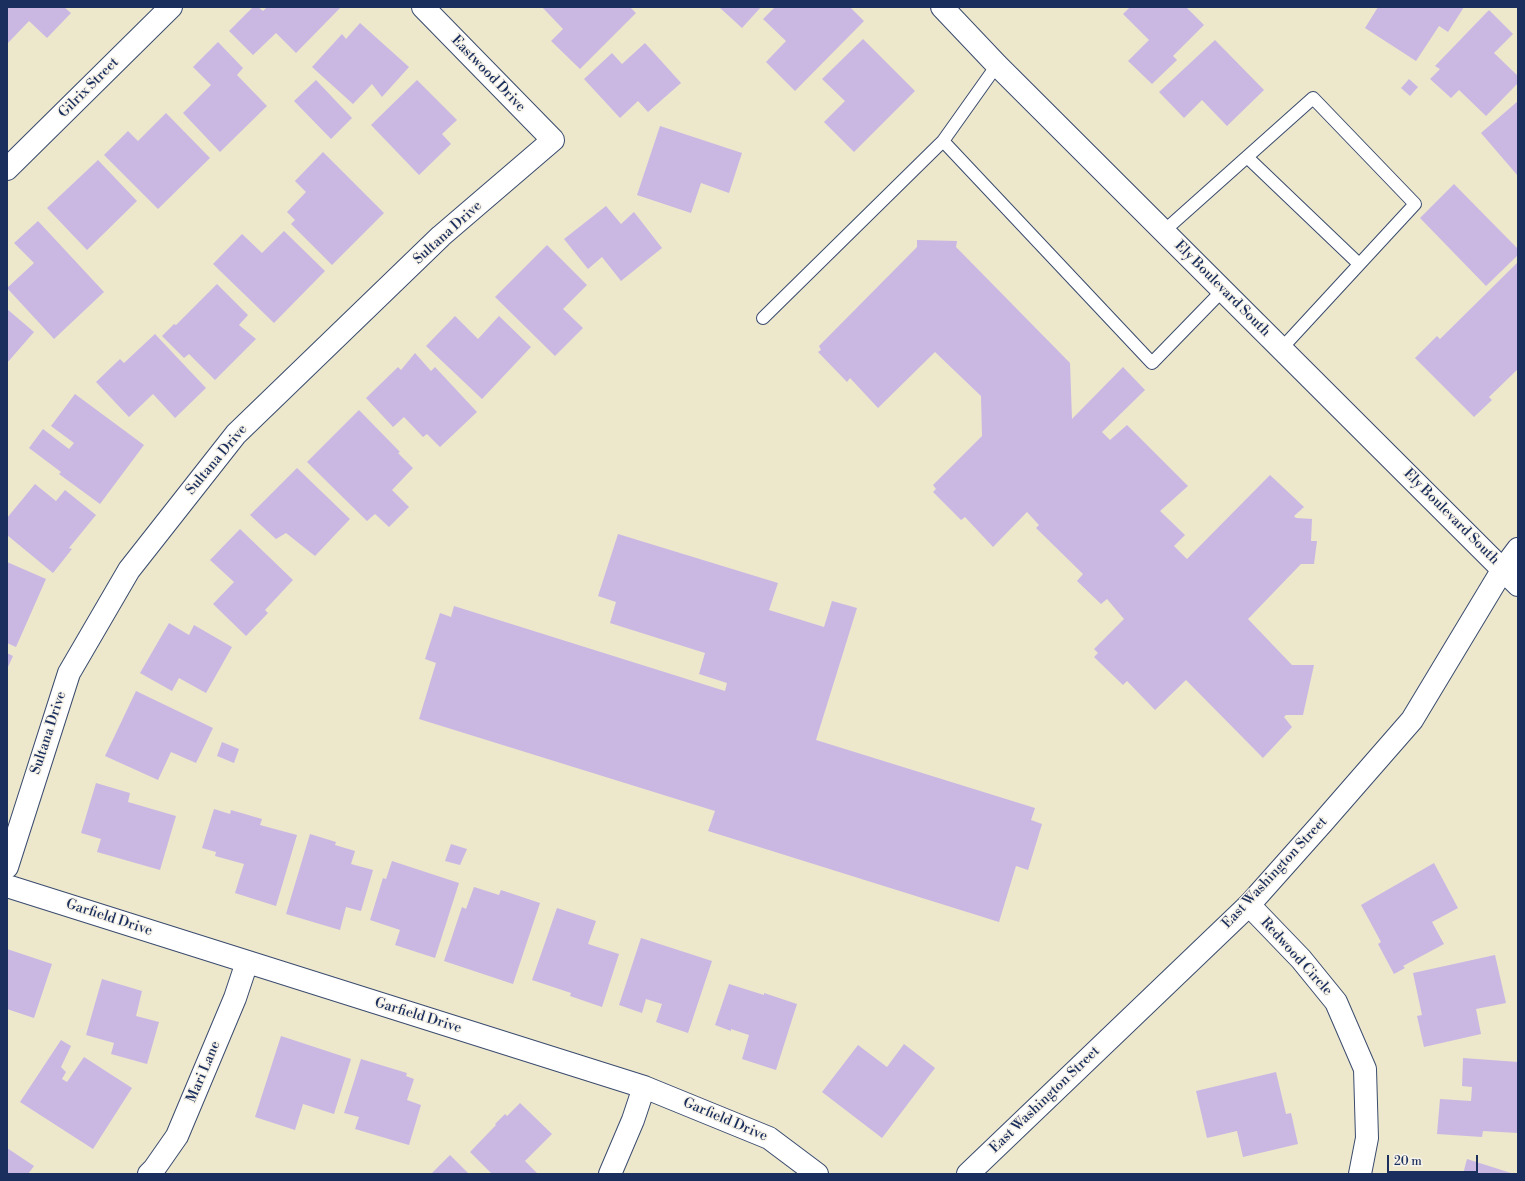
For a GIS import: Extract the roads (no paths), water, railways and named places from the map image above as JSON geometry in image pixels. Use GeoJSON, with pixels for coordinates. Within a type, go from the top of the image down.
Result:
{"type":"FeatureCollection","features":[{"type":"Feature","properties":{"kind":"street","name":"Gilrix Street"},"geometry":{"type":"LineString","coordinates":[[7,169],[171,7]]}},
{"type":"Feature","properties":{"kind":"street","name":"Eastwood Drive"},"geometry":{"type":"LineString","coordinates":[[423,7],[553,140]]}},
{"type":"Feature","properties":{"kind":"street","name":"Ely Boulevard South"},"geometry":{"type":"LineString","coordinates":[[942,7],[996,65],[1282,348],[1518,585]]}},
{"type":"Feature","properties":{"kind":"street","name":"Sultana Drive"},"geometry":{"type":"LineString","coordinates":[[7,867],[69,673],[129,570],[236,434],[442,236],[553,140]]}},
{"type":"Feature","properties":{"kind":"street","name":"East Washington Street"},"geometry":{"type":"LineString","coordinates":[[968,1174],[1249,905],[1412,720],[1503,569],[1518,549]]}},
{"type":"Feature","properties":{"kind":"street","name":"Garfield Drive"},"geometry":{"type":"LineString","coordinates":[[7,886],[644,1087],[768,1138],[816,1174]]}},
{"type":"Feature","properties":{"kind":"street","name":"Redwood Circle"},"geometry":{"type":"LineString","coordinates":[[1249,905],[1301,958],[1336,1002],[1365,1069],[1367,1138],[1360,1174]]}},
{"type":"Feature","properties":{"kind":"street","name":"Mari Lane"},"geometry":{"type":"LineString","coordinates":[[149,1174],[177,1136],[235,998],[247,962]]}},
{"type":"Feature","properties":{"kind":"street"},"geometry":{"type":"LineString","coordinates":[[610,1174],[633,1120],[644,1087]]}},
{"type":"Feature","properties":{"kind":"lane"},"geometry":{"type":"LineString","coordinates":[[763,318],[943,141],[996,65]]}},
{"type":"Feature","properties":{"kind":"lane"},"geometry":{"type":"LineString","coordinates":[[1164,231],[1313,98],[1415,204],[1282,348]]}},
{"type":"Feature","properties":{"kind":"lane"},"geometry":{"type":"LineString","coordinates":[[943,141],[1152,363],[1223,290]]}},
{"type":"Feature","properties":{"kind":"lane"},"geometry":{"type":"LineString","coordinates":[[1247,157],[1359,264]]}}]}
